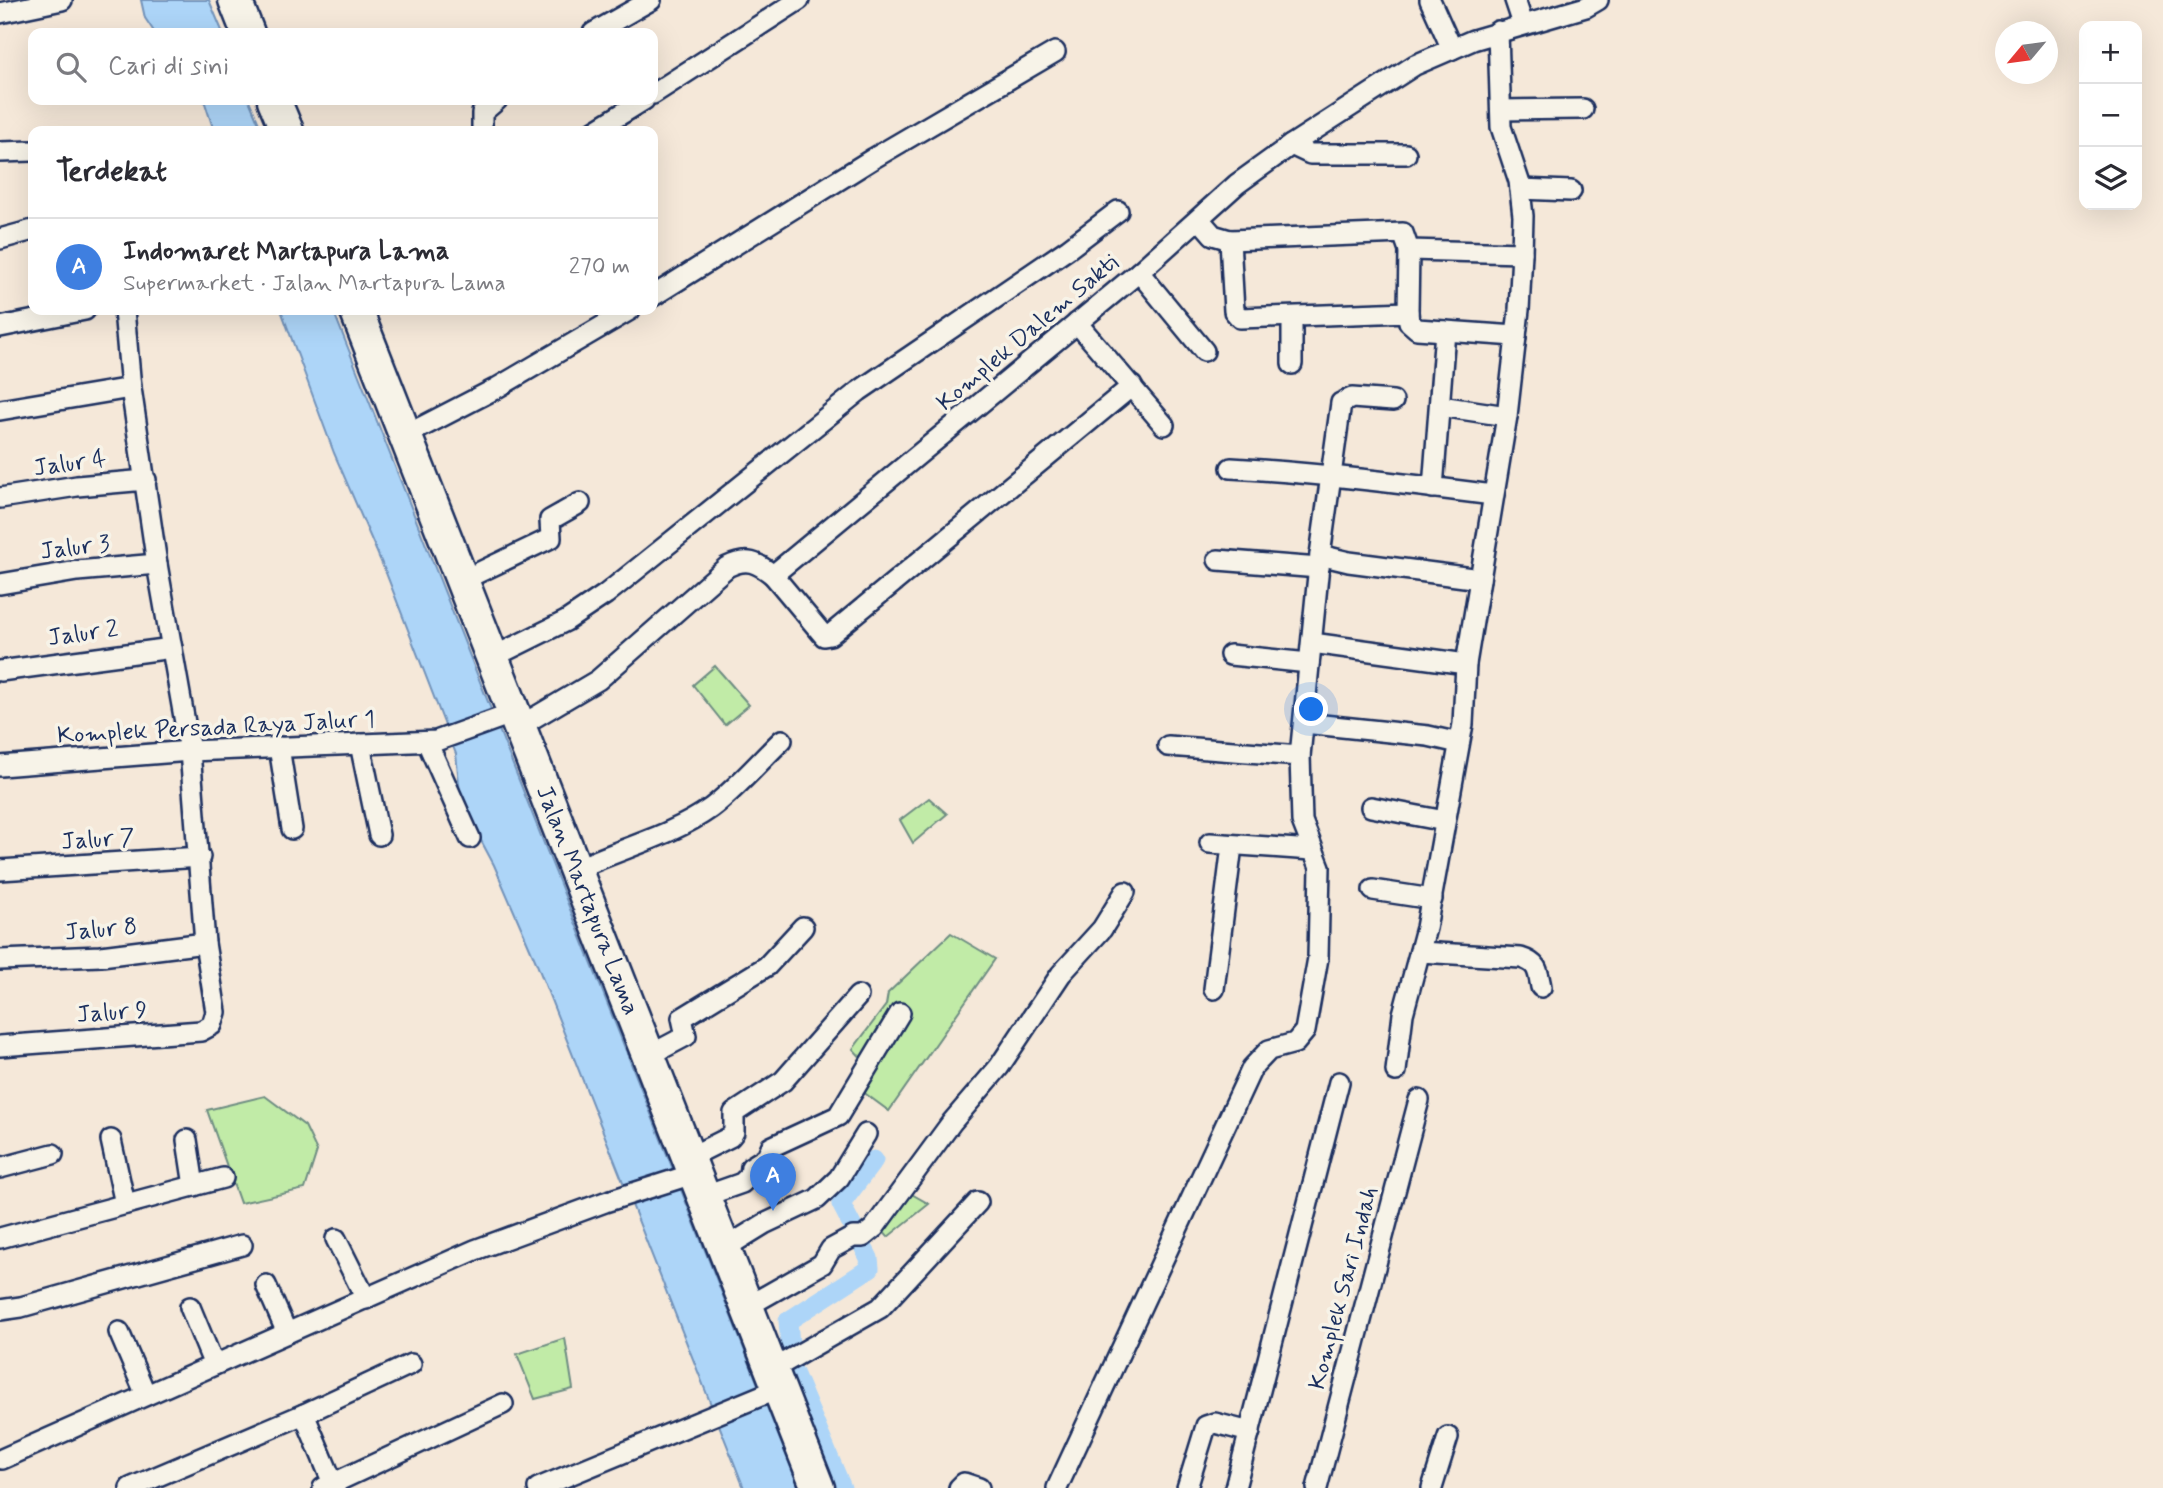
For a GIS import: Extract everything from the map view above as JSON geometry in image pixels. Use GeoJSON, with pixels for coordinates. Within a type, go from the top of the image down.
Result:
{"type":"FeatureCollection","features":[{"type":"Feature","properties":{"kind":"main road"},"geometry":{"type":"LineString","coordinates":[[235,0],[246,28]]}},
{"type":"Feature","properties":{"kind":"main road"},"geometry":{"type":"LineString","coordinates":[[276,105],[284,126]]}},
{"type":"Feature","properties":{"kind":"main road","name":"Jalan Martapura Lama"},"geometry":{"type":"LineString","coordinates":[[358,315],[493,657],[512,719],[577,869],[694,1176],[748,1306],[780,1374],[818,1488]]}},
{"type":"Feature","properties":{"kind":"street"},"geometry":{"type":"LineString","coordinates":[[0,13],[62,0]]}},
{"type":"Feature","properties":{"kind":"street"},"geometry":{"type":"LineString","coordinates":[[602,28],[651,0]]}},
{"type":"Feature","properties":{"kind":"street"},"geometry":{"type":"LineString","coordinates":[[658,91],[799,0]]}},
{"type":"Feature","properties":{"kind":"street"},"geometry":{"type":"LineString","coordinates":[[1430,0],[1452,49]]}},
{"type":"Feature","properties":{"kind":"street"},"geometry":{"type":"LineString","coordinates":[[1516,0],[1523,24]]}},
{"type":"Feature","properties":{"kind":"street","name":"Komplek Dalem Sakti"},"geometry":{"type":"LineString","coordinates":[[773,575],[1139,272],[1237,184],[1291,145],[1391,79],[1452,49],[1523,24],[1586,7],[1598,0]]}},
{"type":"Feature","properties":{"kind":"street"},"geometry":{"type":"LineString","coordinates":[[1396,1072],[1404,1014],[1432,899],[1460,743],[1466,664],[1507,416],[1516,336],[1524,216],[1520,189],[1503,138],[1498,32]]}},
{"type":"Feature","properties":{"kind":"street"},"geometry":{"type":"LineString","coordinates":[[658,293],[874,158],[1055,52]]}},
{"type":"Feature","properties":{"kind":"street"},"geometry":{"type":"LineString","coordinates":[[482,126],[482,113],[491,105]]}},
{"type":"Feature","properties":{"kind":"street"},"geometry":{"type":"LineString","coordinates":[[602,126],[636,105]]}},
{"type":"Feature","properties":{"kind":"street"},"geometry":{"type":"LineString","coordinates":[[1501,110],[1583,109]]}},
{"type":"Feature","properties":{"kind":"street"},"geometry":{"type":"LineString","coordinates":[[1291,145],[1310,154],[1406,154]]}},
{"type":"Feature","properties":{"kind":"street"},"geometry":{"type":"LineString","coordinates":[[0,152],[28,151]]}},
{"type":"Feature","properties":{"kind":"street"},"geometry":{"type":"LineString","coordinates":[[1520,189],[1571,191]]}},
{"type":"Feature","properties":{"kind":"street"},"geometry":{"type":"LineString","coordinates":[[493,657],[566,621],[606,594],[859,391],[1068,249],[1118,211]]}},
{"type":"Feature","properties":{"kind":"street"},"geometry":{"type":"LineString","coordinates":[[1200,220],[1213,235],[1230,240],[1403,233],[1409,250],[1409,322],[1417,329],[1516,336]]}},
{"type":"Feature","properties":{"kind":"street"},"geometry":{"type":"LineString","coordinates":[[0,239],[28,231]]}},
{"type":"Feature","properties":{"kind":"street"},"geometry":{"type":"LineString","coordinates":[[1230,240],[1234,311],[1240,318],[1408,312]]}},
{"type":"Feature","properties":{"kind":"street"},"geometry":{"type":"LineString","coordinates":[[1409,250],[1522,253]]}},
{"type":"Feature","properties":{"kind":"street"},"geometry":{"type":"LineString","coordinates":[[1139,272],[1204,351]]}},
{"type":"Feature","properties":{"kind":"street"},"geometry":{"type":"LineString","coordinates":[[0,327],[60,315]]}},
{"type":"Feature","properties":{"kind":"street"},"geometry":{"type":"LineString","coordinates":[[124,315],[131,388],[157,564],[190,751],[205,943]]}},
{"type":"Feature","properties":{"kind":"street"},"geometry":{"type":"LineString","coordinates":[[405,435],[495,389],[621,315]]}},
{"type":"Feature","properties":{"kind":"street"},"geometry":{"type":"LineString","coordinates":[[1292,317],[1292,364]]}},
{"type":"Feature","properties":{"kind":"street"},"geometry":{"type":"LineString","coordinates":[[1077,324],[1164,425]]}},
{"type":"Feature","properties":{"kind":"street"},"geometry":{"type":"LineString","coordinates":[[1433,488],[1445,331]]}},
{"type":"Feature","properties":{"kind":"street"},"geometry":{"type":"LineString","coordinates":[[512,719],[598,680],[727,566],[744,560],[757,563],[773,575],[824,636],[830,635],[1132,386]]}},
{"type":"Feature","properties":{"kind":"street"},"geometry":{"type":"LineString","coordinates":[[0,410],[131,388]]}},
{"type":"Feature","properties":{"kind":"street"},"geometry":{"type":"LineString","coordinates":[[1057,1488],[1252,1068],[1269,1050],[1295,1043],[1305,1031],[1318,958],[1321,888],[1320,867],[1301,821],[1300,756],[1319,561],[1341,403],[1352,398],[1393,401]]}},
{"type":"Feature","properties":{"kind":"street"},"geometry":{"type":"LineString","coordinates":[[1440,407],[1507,416]]}},
{"type":"Feature","properties":{"kind":"street"},"geometry":{"type":"LineString","coordinates":[[1231,468],[1314,473],[1493,495]]}},
{"type":"Feature","properties":{"kind":"street","name":"Jalur 4"},"geometry":{"type":"LineString","coordinates":[[0,498],[77,486],[146,480]]}},
{"type":"Feature","properties":{"kind":"street"},"geometry":{"type":"LineString","coordinates":[[463,580],[551,538],[550,520],[580,503]]}},
{"type":"Feature","properties":{"kind":"street"},"geometry":{"type":"LineString","coordinates":[[1219,560],[1349,562],[1480,579]]}},
{"type":"Feature","properties":{"kind":"street","name":"Jalur 3"},"geometry":{"type":"LineString","coordinates":[[0,584],[78,571],[157,564]]}},
{"type":"Feature","properties":{"kind":"street"},"geometry":{"type":"LineString","coordinates":[[1312,643],[1466,664]]}},
{"type":"Feature","properties":{"kind":"street","name":"Jalur 2"},"geometry":{"type":"LineString","coordinates":[[0,671],[172,648]]}},
{"type":"Feature","properties":{"kind":"street"},"geometry":{"type":"LineString","coordinates":[[1230,655],[1309,663]]}},
{"type":"Feature","properties":{"kind":"street","name":"Komplek Persada Raya Jalur 1"},"geometry":{"type":"LineString","coordinates":[[0,766],[190,751],[432,741],[512,719]]}},
{"type":"Feature","properties":{"kind":"street"},"geometry":{"type":"LineString","coordinates":[[1304,723],[1428,736],[1460,743]]}},
{"type":"Feature","properties":{"kind":"street"},"geometry":{"type":"LineString","coordinates":[[577,869],[614,851],[650,840],[711,807],[782,740]]}},
{"type":"Feature","properties":{"kind":"street"},"geometry":{"type":"LineString","coordinates":[[432,741],[470,838]]}},
{"type":"Feature","properties":{"kind":"street"},"geometry":{"type":"LineString","coordinates":[[360,744],[379,835]]}},
{"type":"Feature","properties":{"kind":"street"},"geometry":{"type":"LineString","coordinates":[[1168,746],[1300,756]]}},
{"type":"Feature","properties":{"kind":"street"},"geometry":{"type":"LineString","coordinates":[[279,747],[292,829]]}},
{"type":"Feature","properties":{"kind":"street"},"geometry":{"type":"LineString","coordinates":[[1371,807],[1446,821]]}},
{"type":"Feature","properties":{"kind":"street"},"geometry":{"type":"LineString","coordinates":[[1210,843],[1312,850]]}},
{"type":"Feature","properties":{"kind":"street"},"geometry":{"type":"LineString","coordinates":[[1214,989],[1232,846]]}},
{"type":"Feature","properties":{"kind":"street","name":"Jalur 7"},"geometry":{"type":"LineString","coordinates":[[0,870],[200,857]]}},
{"type":"Feature","properties":{"kind":"street"},"geometry":{"type":"LineString","coordinates":[[1373,890],[1432,899]]}},
{"type":"Feature","properties":{"kind":"street"},"geometry":{"type":"LineString","coordinates":[[748,1306],[822,1264],[831,1249],[874,1228],[952,1122],[999,1067],[1061,974],[1102,929],[1125,892]]}},
{"type":"Feature","properties":{"kind":"street"},"geometry":{"type":"LineString","coordinates":[[650,1055],[685,1036],[681,1018],[767,966],[803,928]]}},
{"type":"Feature","properties":{"kind":"street","name":"Jalur 8"},"geometry":{"type":"LineString","coordinates":[[0,960],[101,956],[205,943]]}},
{"type":"Feature","properties":{"kind":"street","name":"Jalur 9"},"geometry":{"type":"LineString","coordinates":[[0,1046],[201,1031],[212,1025],[216,1012],[205,943]]}},
{"type":"Feature","properties":{"kind":"street"},"geometry":{"type":"LineString","coordinates":[[1420,952],[1521,958],[1536,966],[1541,987]]}},
{"type":"Feature","properties":{"kind":"street"},"geometry":{"type":"LineString","coordinates":[[694,1176],[734,1132],[734,1113],[783,1081],[858,996]]}},
{"type":"Feature","properties":{"kind":"street"},"geometry":{"type":"LineString","coordinates":[[2,1459],[475,1250],[626,1196],[694,1176],[742,1183],[750,1175],[751,1167],[767,1157],[771,1147],[838,1116],[900,1013]]}},
{"type":"Feature","properties":{"kind":"street"},"geometry":{"type":"LineString","coordinates":[[1235,1488],[1339,1083]]}},
{"type":"Feature","properties":{"kind":"street","name":"Komplek Sari Indah"},"geometry":{"type":"LineString","coordinates":[[1317,1488],[1419,1100]]}},
{"type":"Feature","properties":{"kind":"street"},"geometry":{"type":"LineString","coordinates":[[725,1248],[764,1224],[817,1199],[839,1178],[866,1134]]}},
{"type":"Feature","properties":{"kind":"street"},"geometry":{"type":"LineString","coordinates":[[111,1140],[125,1205]]}},
{"type":"Feature","properties":{"kind":"street"},"geometry":{"type":"LineString","coordinates":[[187,1140],[194,1186]]}},
{"type":"Feature","properties":{"kind":"street"},"geometry":{"type":"LineString","coordinates":[[0,1168],[52,1154]]}},
{"type":"Feature","properties":{"kind":"street"},"geometry":{"type":"LineString","coordinates":[[0,1238],[223,1178]]}},
{"type":"Feature","properties":{"kind":"street"},"geometry":{"type":"LineString","coordinates":[[538,1488],[710,1417],[780,1374],[880,1308],[978,1202]]}},
{"type":"Feature","properties":{"kind":"street"},"geometry":{"type":"LineString","coordinates":[[336,1239],[366,1299]]}},
{"type":"Feature","properties":{"kind":"street"},"geometry":{"type":"LineString","coordinates":[[0,1310],[21,1307],[242,1245]]}},
{"type":"Feature","properties":{"kind":"street"},"geometry":{"type":"LineString","coordinates":[[266,1285],[287,1333]]}},
{"type":"Feature","properties":{"kind":"street"},"geometry":{"type":"LineString","coordinates":[[190,1307],[214,1365]]}},
{"type":"Feature","properties":{"kind":"street"},"geometry":{"type":"LineString","coordinates":[[119,1332],[146,1395]]}},
{"type":"Feature","properties":{"kind":"street"},"geometry":{"type":"LineString","coordinates":[[130,1488],[304,1414],[411,1364]]}},
{"type":"Feature","properties":{"kind":"street"},"geometry":{"type":"LineString","coordinates":[[304,1414],[331,1487],[503,1404]]}},
{"type":"Feature","properties":{"kind":"street"},"geometry":{"type":"LineString","coordinates":[[1187,1488],[1206,1426],[1215,1423],[1250,1432]]}},
{"type":"Feature","properties":{"kind":"street"},"geometry":{"type":"LineString","coordinates":[[1432,1488],[1448,1437]]}},
{"type":"Feature","properties":{"kind":"street"},"geometry":{"type":"LineString","coordinates":[[959,1488],[964,1483],[979,1488]]}},
{"type":"Feature","properties":{"kind":"green space"},"geometry":{"type":"Polygon","coordinates":[[[715,666],[749,705],[725,725],[693,685],[715,666]]]}},
{"type":"Feature","properties":{"kind":"green space"},"geometry":{"type":"Polygon","coordinates":[[[929,798],[947,814],[913,843],[900,820],[929,798]]]}},
{"type":"Feature","properties":{"kind":"green space"},"geometry":{"type":"Polygon","coordinates":[[[951,933],[995,959],[889,1111],[855,1086],[866,1063],[853,1049],[886,1005],[888,993],[951,933]]]}},
{"type":"Feature","properties":{"kind":"green space"},"geometry":{"type":"Polygon","coordinates":[[[265,1096],[305,1126],[317,1151],[305,1189],[240,1203],[207,1110],[265,1096]]]}},
{"type":"Feature","properties":{"kind":"green space"},"geometry":{"type":"Polygon","coordinates":[[[908,1192],[929,1204],[888,1237],[878,1226],[908,1192]]]}},
{"type":"Feature","properties":{"kind":"green space"},"geometry":{"type":"Polygon","coordinates":[[[565,1338],[573,1389],[535,1399],[517,1354],[565,1338]]]}},
{"type":"Feature","properties":{"kind":"water"},"geometry":{"type":"Polygon","coordinates":[[[141,0],[209,0],[221,28],[152,28],[145,18],[141,0]]]}},
{"type":"Feature","properties":{"kind":"water"},"geometry":{"type":"Polygon","coordinates":[[[206,105],[251,105],[260,126],[212,126],[206,105]]]}},
{"type":"Feature","properties":{"kind":"water"},"geometry":{"type":"Polygon","coordinates":[[[283,315],[335,315],[799,1488],[744,1488],[536,962],[494,865],[461,803],[456,754],[386,573],[334,453],[283,315]]]}},
{"type":"Feature","properties":{"kind":"waterway"},"geometry":{"type":"LineString","coordinates":[[842,1488],[792,1368],[788,1321],[870,1268],[869,1258],[841,1204],[874,1160]]}},
{"type":"Feature","properties":{"kind":"place","name":"Indomaret Martapura Lama"},"geometry":{"type":"Point","coordinates":[773,1211]}}]}
